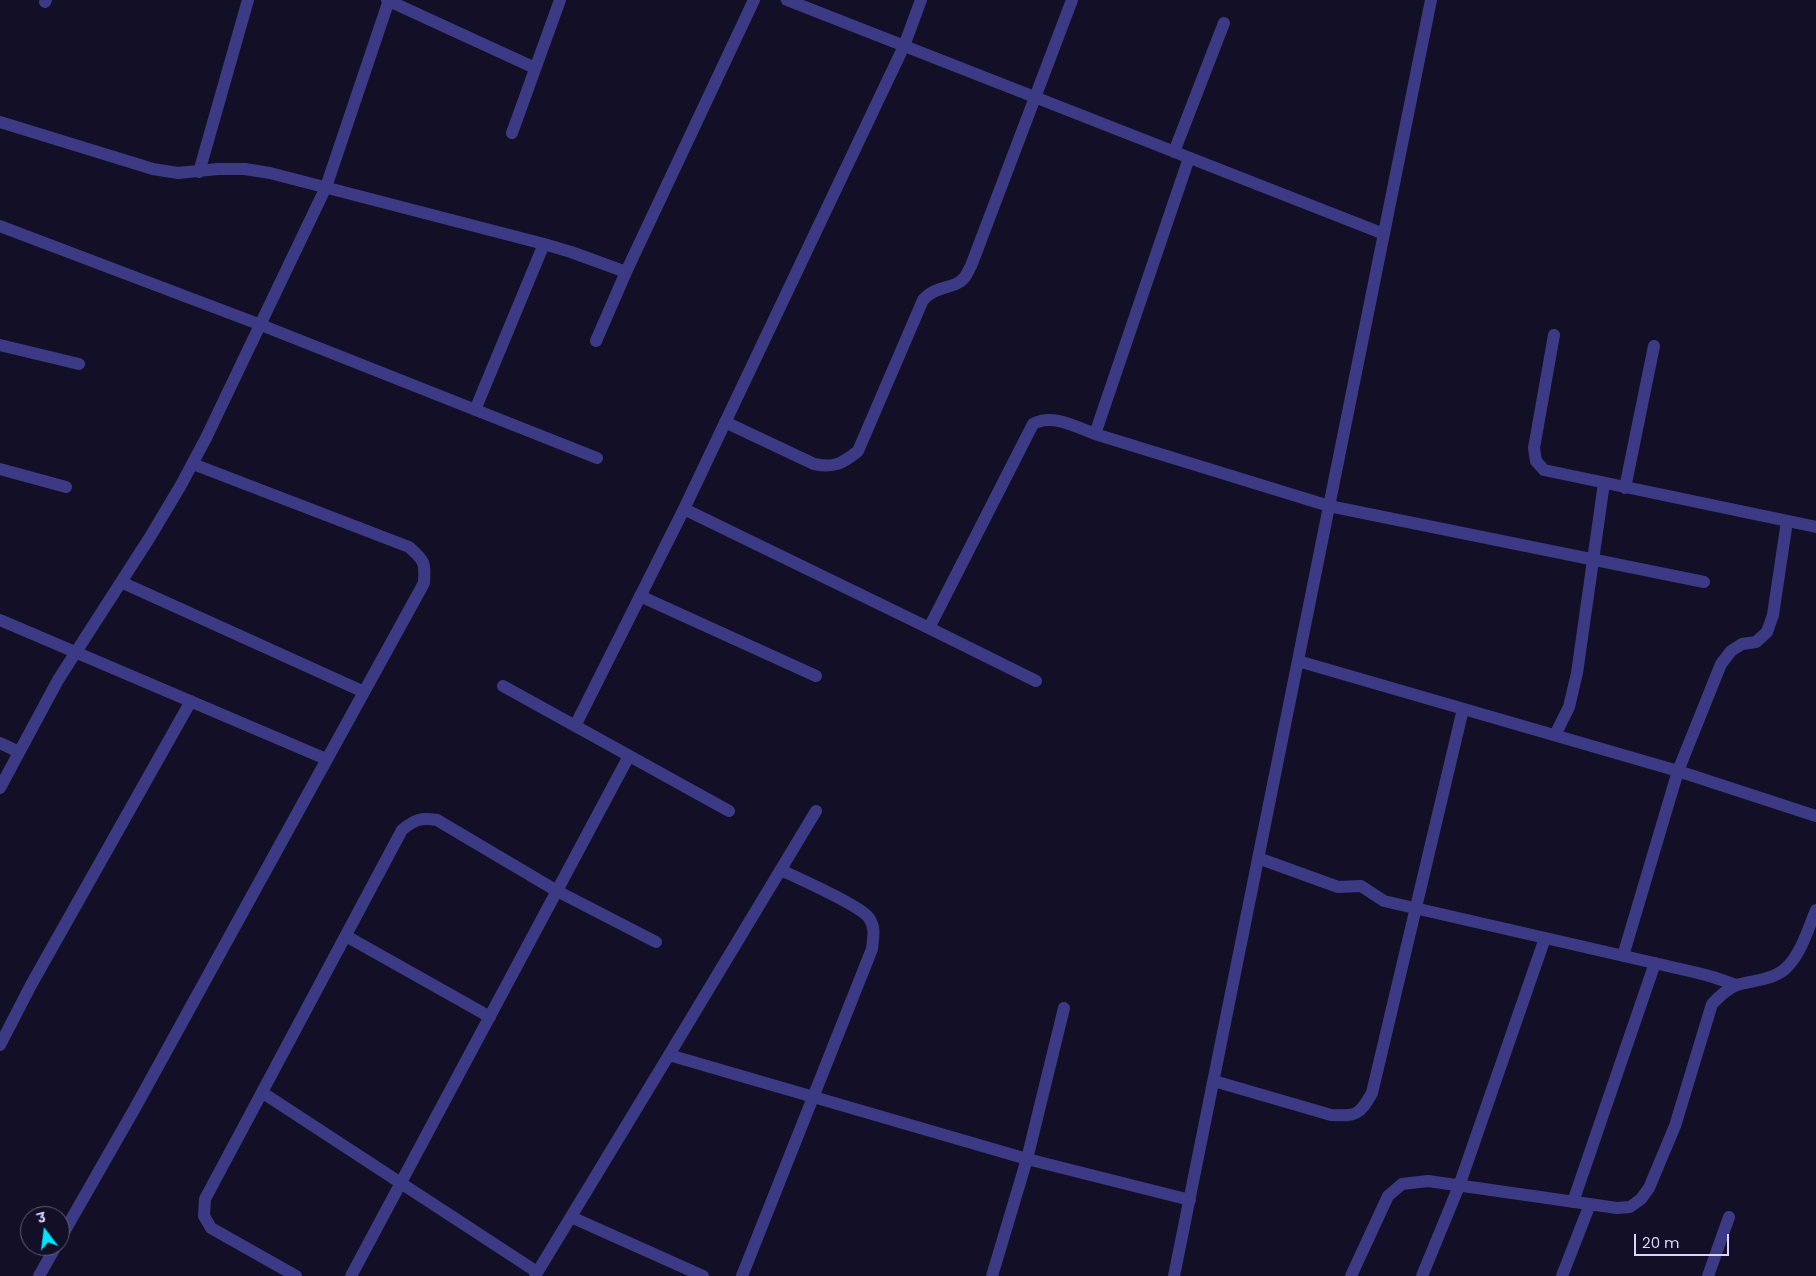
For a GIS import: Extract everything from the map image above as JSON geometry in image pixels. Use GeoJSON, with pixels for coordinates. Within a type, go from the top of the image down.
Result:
{"type":"FeatureCollection","features":[{"type":"Feature","properties":{"kind":"street"},"geometry":{"type":"LineString","coordinates":[[199,172],[248,0]]}},
{"type":"Feature","properties":{"kind":"street"},"geometry":{"type":"LineString","coordinates":[[0,788],[76,652],[193,464],[206,438],[326,187],[389,0],[535,68]]}},
{"type":"Feature","properties":{"kind":"street"},"geometry":{"type":"LineString","coordinates":[[512,133],[560,0]]}},
{"type":"Feature","properties":{"kind":"street"},"geometry":{"type":"LineString","coordinates":[[596,341],[626,272],[754,0]]}},
{"type":"Feature","properties":{"kind":"street"},"geometry":{"type":"LineString","coordinates":[[576,726],[684,509],[904,46],[921,0]]}},
{"type":"Feature","properties":{"kind":"street"},"geometry":{"type":"LineString","coordinates":[[725,422],[814,464],[829,467],[844,462],[858,451],[923,300],[930,292],[953,286],[964,278],[971,266],[1072,0]]}},
{"type":"Feature","properties":{"kind":"street"},"geometry":{"type":"LineString","coordinates":[[1174,1276],[1431,0]]}},
{"type":"Feature","properties":{"kind":"street"},"geometry":{"type":"LineString","coordinates":[[795,1],[904,46],[1384,234]]}},
{"type":"Feature","properties":{"kind":"street"},"geometry":{"type":"LineString","coordinates":[[1174,152],[1224,23]]}},
{"type":"Feature","properties":{"kind":"street"},"geometry":{"type":"LineString","coordinates":[[0,122],[153,169],[178,174],[218,169],[245,169],[270,173],[544,244],[626,272]]}},
{"type":"Feature","properties":{"kind":"street"},"geometry":{"type":"LineString","coordinates":[[1095,434],[1189,158]]}},
{"type":"Feature","properties":{"kind":"street"},"geometry":{"type":"LineString","coordinates":[[0,226],[261,325],[597,458]]}},
{"type":"Feature","properties":{"kind":"street"},"geometry":{"type":"LineString","coordinates":[[475,410],[544,244]]}},
{"type":"Feature","properties":{"kind":"street"},"geometry":{"type":"LineString","coordinates":[[1554,335],[1534,448],[1536,461],[1544,470],[1816,527]]}},
{"type":"Feature","properties":{"kind":"street"},"geometry":{"type":"LineString","coordinates":[[0,345],[79,364]]}},
{"type":"Feature","properties":{"kind":"street"},"geometry":{"type":"LineString","coordinates":[[1625,488],[1654,346]]}},
{"type":"Feature","properties":{"kind":"street"},"geometry":{"type":"LineString","coordinates":[[929,628],[1033,424],[1042,419],[1054,420],[1329,506],[1704,582]]}},
{"type":"Feature","properties":{"kind":"street"},"geometry":{"type":"LineString","coordinates":[[70,1222],[135,1108],[424,583],[425,571],[422,558],[409,547],[193,464]]}},
{"type":"Feature","properties":{"kind":"street"},"geometry":{"type":"LineString","coordinates":[[0,469],[66,487]]}},
{"type":"Feature","properties":{"kind":"street"},"geometry":{"type":"LineString","coordinates":[[1555,735],[1570,706],[1583,643],[1592,560],[1604,483]]}},
{"type":"Feature","properties":{"kind":"street"},"geometry":{"type":"LineString","coordinates":[[684,509],[1036,681]]}},
{"type":"Feature","properties":{"kind":"street"},"geometry":{"type":"LineString","coordinates":[[1623,956],[1678,771],[1721,664],[1731,651],[1742,644],[1756,642],[1767,632],[1773,615],[1787,521]]}},
{"type":"Feature","properties":{"kind":"street"},"geometry":{"type":"LineString","coordinates":[[121,582],[364,692]]}},
{"type":"Feature","properties":{"kind":"street"},"geometry":{"type":"LineString","coordinates":[[640,596],[816,676]]}},
{"type":"Feature","properties":{"kind":"street"},"geometry":{"type":"LineString","coordinates":[[0,620],[326,759]]}},
{"type":"Feature","properties":{"kind":"street"},"geometry":{"type":"LineString","coordinates":[[1298,661],[1678,771],[1816,816]]}},
{"type":"Feature","properties":{"kind":"street"},"geometry":{"type":"LineString","coordinates":[[503,686],[729,811]]}},
{"type":"Feature","properties":{"kind":"street"},"geometry":{"type":"LineString","coordinates":[[0,1045],[31,986],[191,701]]}},
{"type":"Feature","properties":{"kind":"street"},"geometry":{"type":"LineString","coordinates":[[1214,1081],[1331,1115],[1349,1116],[1363,1109],[1372,1094],[1463,709]]}},
{"type":"Feature","properties":{"kind":"street"},"geometry":{"type":"LineString","coordinates":[[0,743],[19,752]]}},
{"type":"Feature","properties":{"kind":"street"},"geometry":{"type":"LineString","coordinates":[[351,1276],[629,756]]}},
{"type":"Feature","properties":{"kind":"street"},"geometry":{"type":"LineString","coordinates":[[263,1093],[536,1274],[816,811]]}},
{"type":"Feature","properties":{"kind":"street"},"geometry":{"type":"LineString","coordinates":[[296,1276],[212,1228],[204,1216],[205,1199],[402,830],[414,820],[426,818],[437,820],[557,890],[656,942]]}},
{"type":"Feature","properties":{"kind":"street"},"geometry":{"type":"LineString","coordinates":[[1258,858],[1338,887],[1362,886],[1384,901],[1713,977],[1736,986]]}},
{"type":"Feature","properties":{"kind":"street"},"geometry":{"type":"LineString","coordinates":[[742,1276],[872,949],[874,930],[869,917],[855,907],[781,870]]}},
{"type":"Feature","properties":{"kind":"street"},"geometry":{"type":"LineString","coordinates":[[1351,1276],[1388,1196],[1402,1184],[1428,1181],[1617,1208],[1630,1207],[1641,1200],[1649,1188],[1675,1126],[1712,1004],[1724,992],[1736,986],[1770,977],[1787,967],[1801,946],[1816,910]]}},
{"type":"Feature","properties":{"kind":"street"},"geometry":{"type":"LineString","coordinates":[[346,936],[490,1017]]}},
{"type":"Feature","properties":{"kind":"street"},"geometry":{"type":"LineString","coordinates":[[1422,1276],[1459,1186],[1545,938]]}},
{"type":"Feature","properties":{"kind":"street"},"geometry":{"type":"LineString","coordinates":[[1573,1202],[1655,963]]}},
{"type":"Feature","properties":{"kind":"street"},"geometry":{"type":"LineString","coordinates":[[992,1276],[1027,1159],[1064,1008]]}},
{"type":"Feature","properties":{"kind":"street"},"geometry":{"type":"LineString","coordinates":[[670,1055],[1027,1159],[1190,1200]]}},
{"type":"Feature","properties":{"kind":"street"},"geometry":{"type":"LineString","coordinates":[[1562,1276],[1590,1204]]}},
{"type":"Feature","properties":{"kind":"street"},"geometry":{"type":"LineString","coordinates":[[571,1216],[704,1276]]}},
{"type":"Feature","properties":{"kind":"street"},"geometry":{"type":"LineString","coordinates":[[1708,1276],[1729,1217]]}},
{"type":"Feature","properties":{"kind":"street"},"geometry":{"type":"LineString","coordinates":[[39,1276],[50,1256]]}}]}
